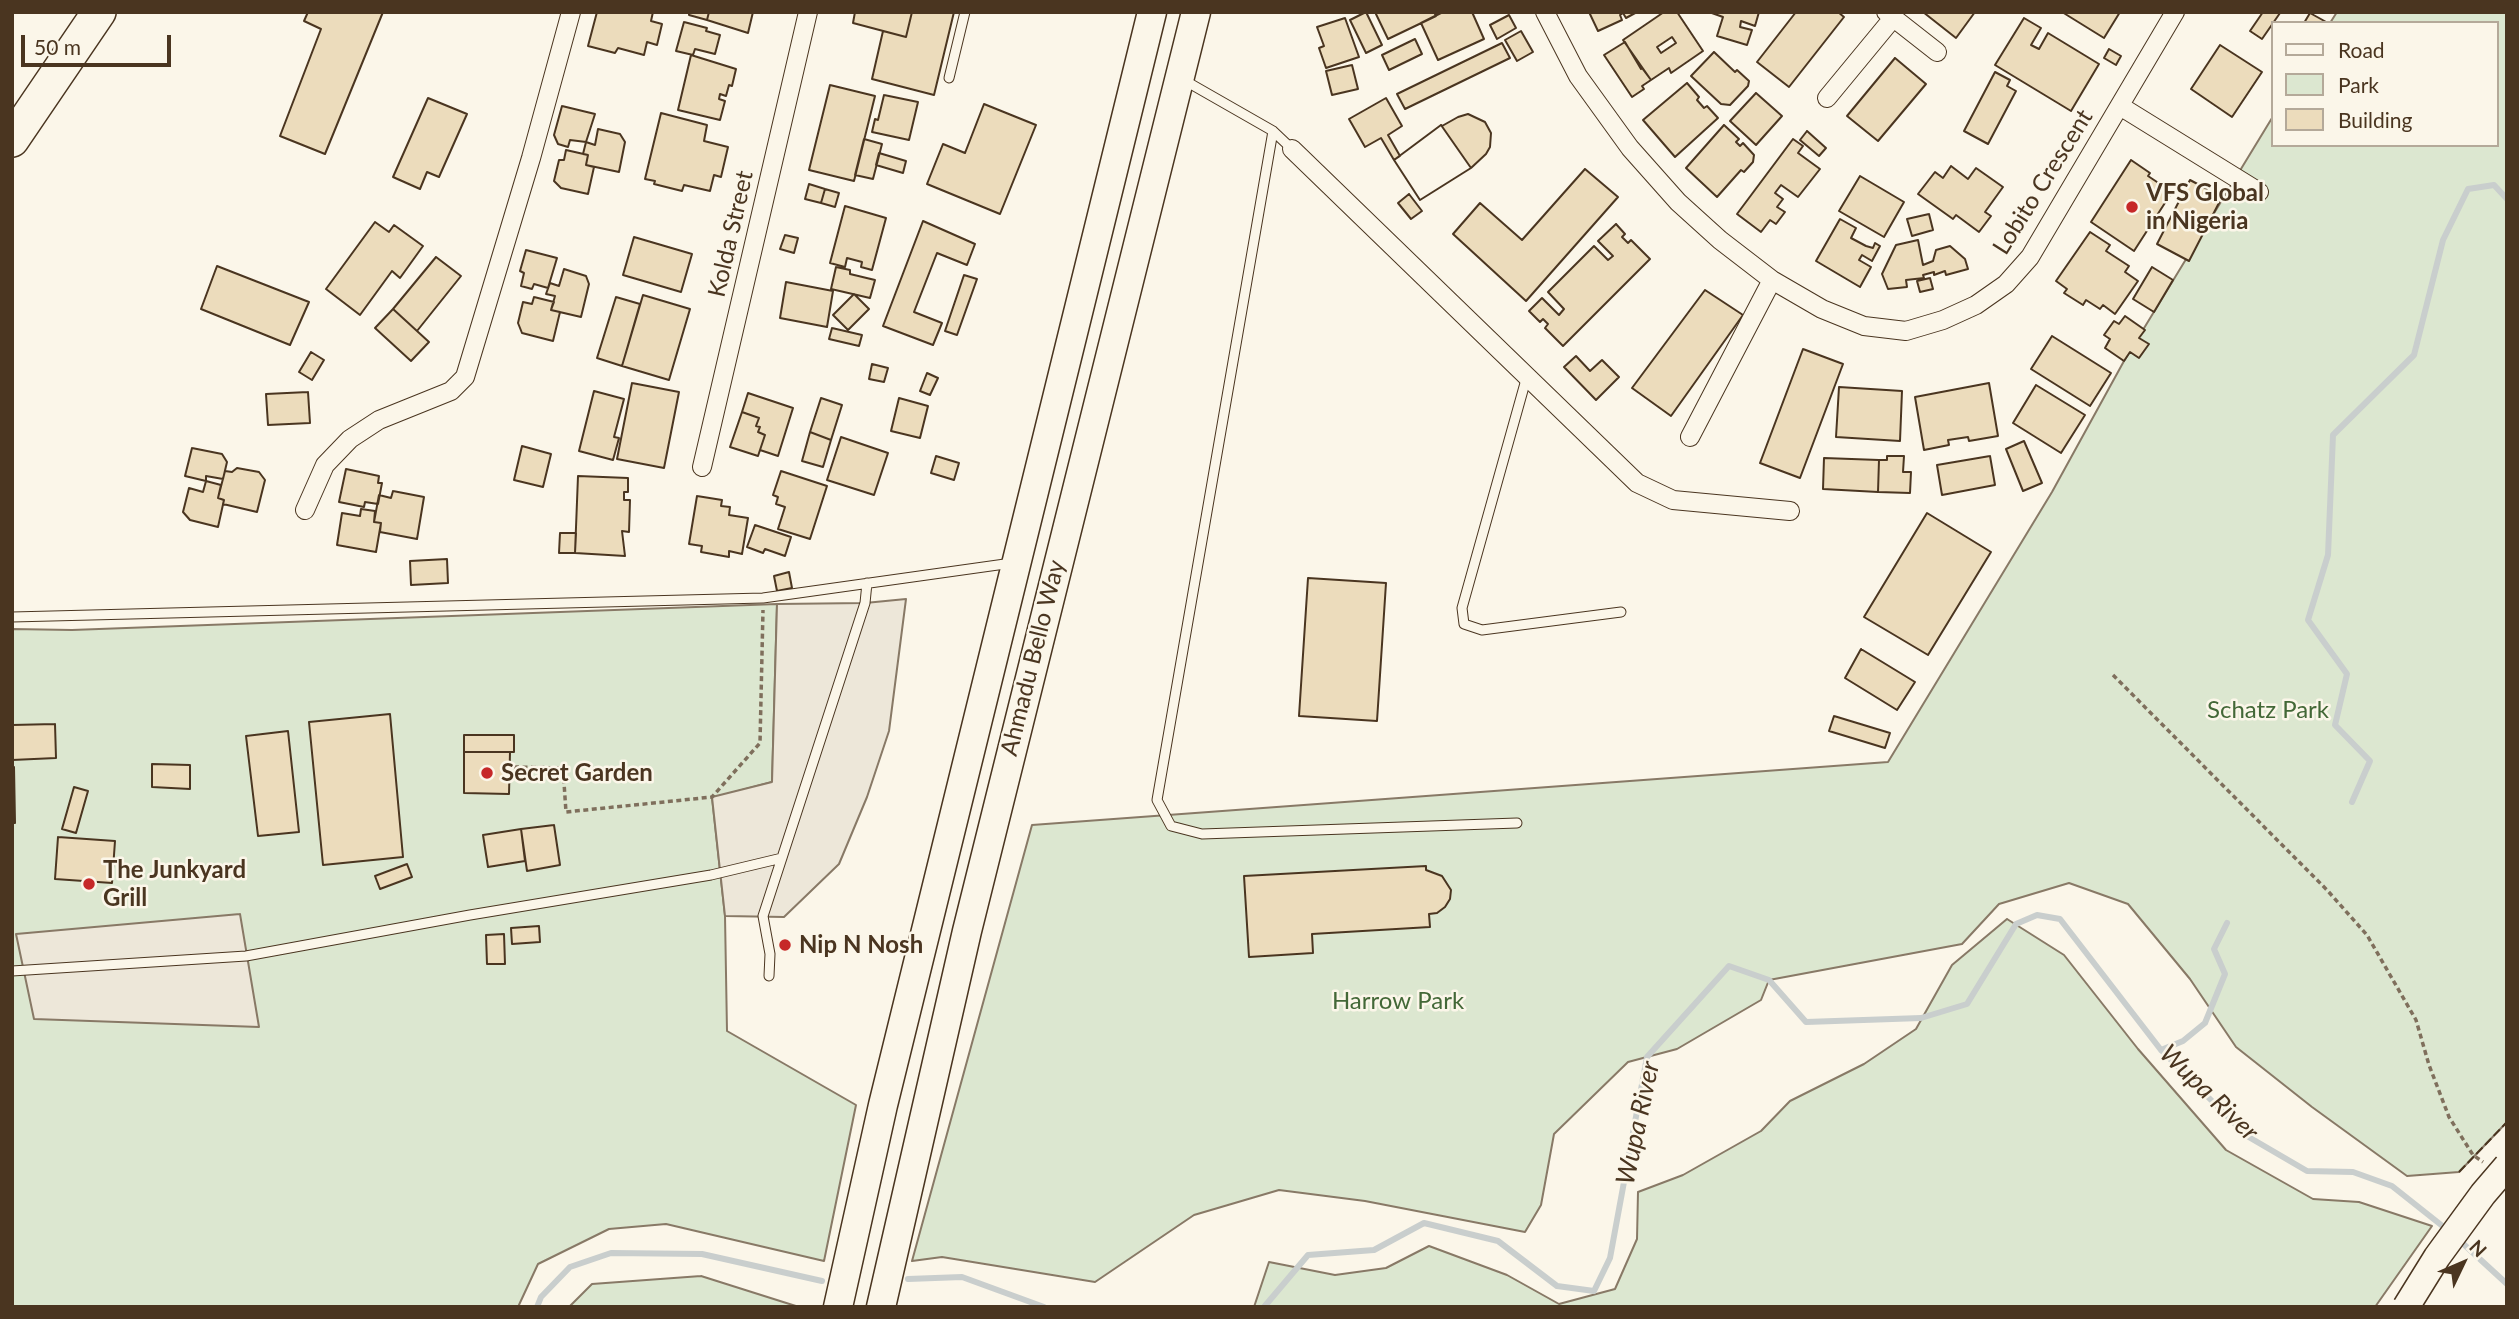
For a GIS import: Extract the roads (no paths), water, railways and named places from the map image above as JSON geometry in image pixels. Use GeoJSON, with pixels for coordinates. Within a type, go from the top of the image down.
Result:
{"type":"FeatureCollection","features":[{"type":"Feature","properties":{"kind":"highway"},"geometry":{"type":"LineString","coordinates":[[12,140],[99,12]]}},
{"type":"Feature","properties":{"kind":"main road","name":"Ahmadu Bello Way"},"geometry":{"type":"LineString","coordinates":[[838,1307],[870,1160],[1152,12]]}},
{"type":"Feature","properties":{"kind":"main road","name":"Ahmadu Bello Way"},"geometry":{"type":"LineString","coordinates":[[881,1307],[911,1170],[1039,634],[1196,12]]}},
{"type":"Feature","properties":{"kind":"main road"},"geometry":{"type":"LineString","coordinates":[[2406,1307],[2498,1167]]}},
{"type":"Feature","properties":{"kind":"street"},"geometry":{"type":"LineString","coordinates":[[305,510],[325,465],[350,439],[379,420],[451,391],[465,377],[571,12]]}},
{"type":"Feature","properties":{"kind":"street","name":"Kolda Street"},"geometry":{"type":"LineString","coordinates":[[702,467],[808,12]]}},
{"type":"Feature","properties":{"kind":"street","name":"Lobito Crescent"},"geometry":{"type":"LineString","coordinates":[[1545,12],[1578,76],[1630,148],[1678,202],[1720,240],[1772,280],[1822,309],[1864,326],[1906,331],[1944,320],[1976,305],[2006,284],[2030,257],[2175,12]]}},
{"type":"Feature","properties":{"kind":"street"},"geometry":{"type":"LineString","coordinates":[[1827,98],[1889,15],[1937,51]]}},
{"type":"Feature","properties":{"kind":"street"},"geometry":{"type":"LineString","coordinates":[[2120,106],[2259,191]]}},
{"type":"Feature","properties":{"kind":"street"},"geometry":{"type":"LineString","coordinates":[[1292,149],[1637,483],[1673,500],[1790,511]]}},
{"type":"Feature","properties":{"kind":"street"},"geometry":{"type":"LineString","coordinates":[[1689,437],[1772,280]]}},
{"type":"Feature","properties":{"kind":"lane"},"geometry":{"type":"LineString","coordinates":[[949,78],[965,12]]}},
{"type":"Feature","properties":{"kind":"lane"},"geometry":{"type":"LineString","coordinates":[[1181,78],[1273,131],[1292,149]]}},
{"type":"Feature","properties":{"kind":"lane"},"geometry":{"type":"LineString","coordinates":[[1273,131],[1157,800],[1171,826],[1202,834],[1517,823]]}},
{"type":"Feature","properties":{"kind":"lane"},"geometry":{"type":"LineString","coordinates":[[1527,376],[1462,608],[1464,624],[1482,630],[1621,612]]}},
{"type":"Feature","properties":{"kind":"lane"},"geometry":{"type":"LineString","coordinates":[[12,617],[763,598],[1017,563]]}},
{"type":"Feature","properties":{"kind":"lane"},"geometry":{"type":"LineString","coordinates":[[769,976],[770,954],[763,916],[865,603],[867,583]]}},
{"type":"Feature","properties":{"kind":"lane"},"geometry":{"type":"LineString","coordinates":[[12,971],[246,956],[711,875],[782,858]]}},
{"type":"Feature","properties":{"kind":"waterway"},"geometry":{"type":"LineString","coordinates":[[2352,802],[2370,761],[2335,725],[2347,674],[2308,620],[2328,555],[2333,435],[2414,355],[2443,240],[2468,189],[2494,185],[2507,199]]}},
{"type":"Feature","properties":{"kind":"waterway","name":"Wupa River"},"geometry":{"type":"LineString","coordinates":[[1264,1307],[1308,1255],[1374,1250],[1424,1223],[1498,1241],[1557,1286],[1594,1291],[1610,1258],[1647,1057],[1729,966],[1769,980],[1806,1022],[1921,1018],[1967,1004],[2016,924],[2037,915],[2060,919],[2161,1050],[2247,1136],[2307,1171],[2353,1172],[2392,1186],[2450,1232]]}},
{"type":"Feature","properties":{"kind":"waterway"},"geometry":{"type":"LineString","coordinates":[[2161,1050],[2183,1041],[2205,1023],[2225,974],[2214,949],[2227,923]]}},
{"type":"Feature","properties":{"kind":"waterway","name":"Wupa River"},"geometry":{"type":"LineString","coordinates":[[2458,1239],[2507,1284]]}},
{"type":"Feature","properties":{"kind":"waterway","name":"Wupa River"},"geometry":{"type":"LineString","coordinates":[[537,1307],[541,1297],[570,1267],[611,1253],[702,1254],[822,1281]]}},
{"type":"Feature","properties":{"kind":"waterway","name":"Wupa River"},"geometry":{"type":"LineString","coordinates":[[908,1279],[962,1277],[1044,1307]]}},
{"type":"Feature","properties":{"kind":"place","name":"VFS Global in Nigeria"},"geometry":{"type":"Point","coordinates":[2132,207]}},
{"type":"Feature","properties":{"kind":"place","name":"Secret Garden"},"geometry":{"type":"Point","coordinates":[487,773]}},
{"type":"Feature","properties":{"kind":"place","name":"The Junkyard Grill"},"geometry":{"type":"Point","coordinates":[89,884]}},
{"type":"Feature","properties":{"kind":"place","name":"Nip N Nosh"},"geometry":{"type":"Point","coordinates":[785,945]}},
{"type":"Feature","properties":{"kind":"park label","name":"Schatz Park"},"geometry":{"type":"Point","coordinates":[2268,710]}},
{"type":"Feature","properties":{"kind":"park label","name":"Harrow Park"},"geometry":{"type":"Point","coordinates":[1398,1001]}}]}
